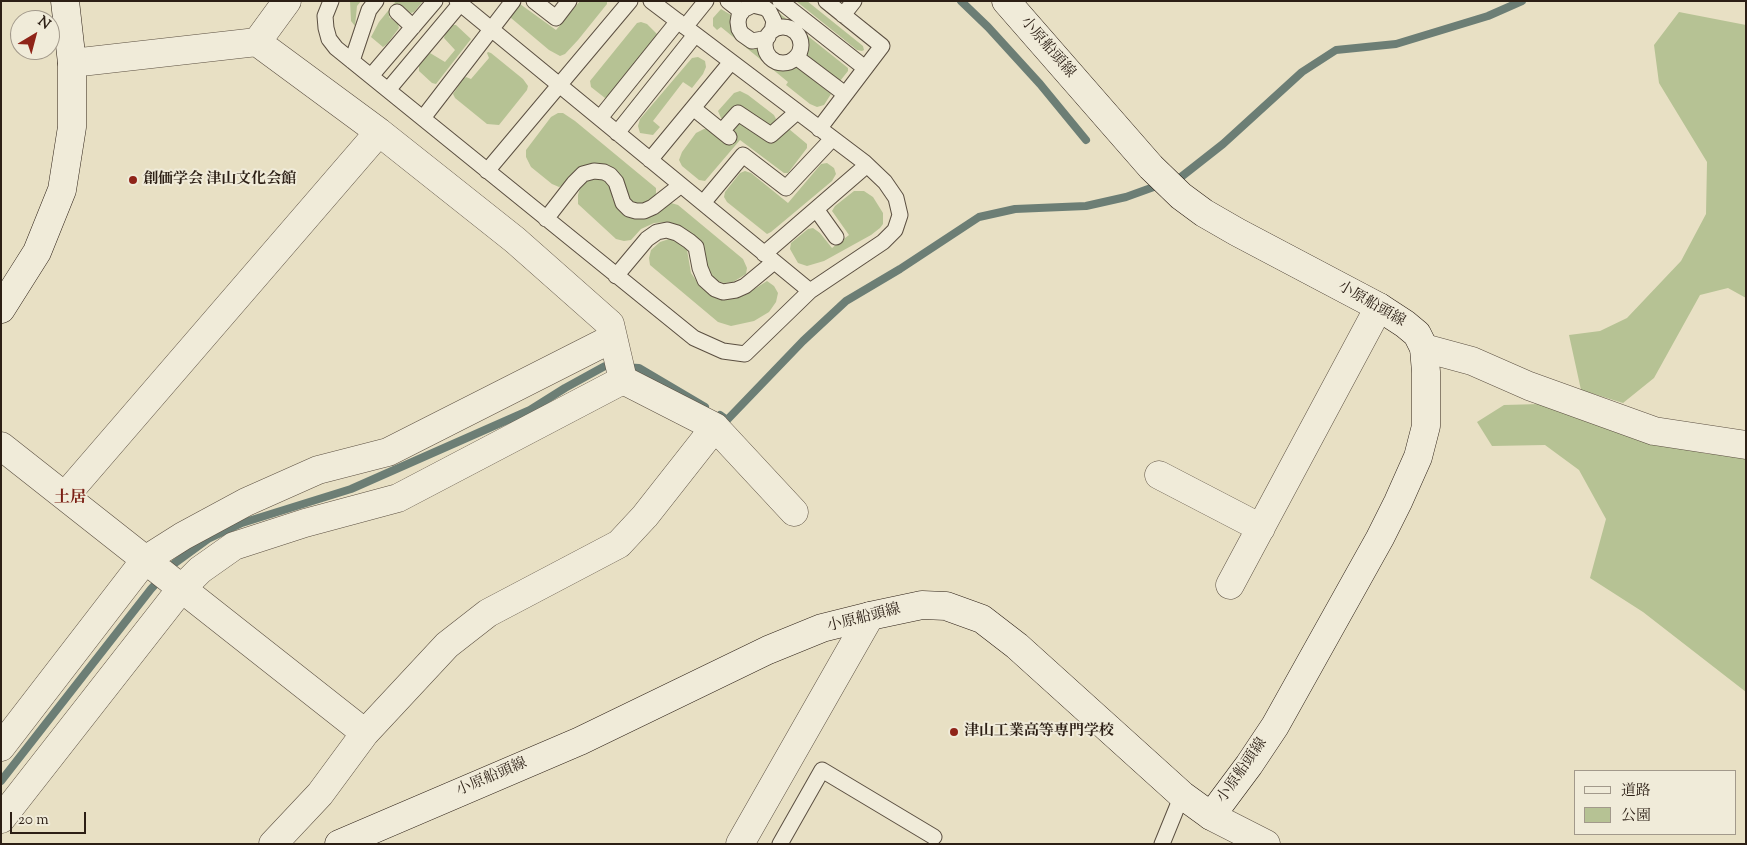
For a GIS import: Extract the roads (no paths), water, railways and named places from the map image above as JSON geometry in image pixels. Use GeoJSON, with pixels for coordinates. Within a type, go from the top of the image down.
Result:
{"type":"FeatureCollection","features":[{"type":"Feature","properties":{"kind":"street"},"geometry":{"type":"LineString","coordinates":[[1,309],[36,252],[62,190],[72,127],[72,63],[65,1]]}},
{"type":"Feature","properties":{"kind":"street"},"geometry":{"type":"LineString","coordinates":[[256,42],[287,1]]}},
{"type":"Feature","properties":{"kind":"street","name":"小原船頭線"},"geometry":{"type":"LineString","coordinates":[[339,844],[580,741],[768,650],[822,628],[922,605],[946,606],[982,619],[1017,646],[1182,795],[1211,816],[1249,765],[1274,726],[1380,538],[1418,457],[1426,426],[1424,348],[1417,334],[1379,307],[1236,232],[1204,213],[1181,196],[1151,167],[1006,1]]}},
{"type":"Feature","properties":{"kind":"street"},"geometry":{"type":"LineString","coordinates":[[72,63],[256,42],[379,132],[515,240],[610,324],[623,380],[715,427],[794,512]]}},
{"type":"Feature","properties":{"kind":"street"},"geometry":{"type":"LineString","coordinates":[[65,496],[379,132]]}},
{"type":"Feature","properties":{"kind":"street"},"geometry":{"type":"LineString","coordinates":[[1230,585],[1379,307]]}},
{"type":"Feature","properties":{"kind":"street"},"geometry":{"type":"LineString","coordinates":[[1,747],[145,560],[183,536],[246,502],[318,470],[388,452],[613,338]]}},
{"type":"Feature","properties":{"kind":"street"},"geometry":{"type":"LineString","coordinates":[[1424,348],[1472,361],[1529,386],[1654,431],[1746,445]]}},
{"type":"Feature","properties":{"kind":"street"},"geometry":{"type":"LineString","coordinates":[[1,819],[181,589],[200,570],[234,546],[306,522],[398,498],[623,380]]}},
{"type":"Feature","properties":{"kind":"street"},"geometry":{"type":"LineString","coordinates":[[273,844],[320,794],[365,733],[446,645],[488,613],[619,544],[645,516],[715,427]]}},
{"type":"Feature","properties":{"kind":"street"},"geometry":{"type":"LineString","coordinates":[[1,446],[365,733]]}},
{"type":"Feature","properties":{"kind":"street"},"geometry":{"type":"LineString","coordinates":[[1160,475],[1261,528]]}},
{"type":"Feature","properties":{"kind":"street"},"geometry":{"type":"LineString","coordinates":[[740,844],[870,616]]}},
{"type":"Feature","properties":{"kind":"street"},"geometry":{"type":"LineString","coordinates":[[1211,816],[1266,844]]}},
{"type":"Feature","properties":{"kind":"lane"},"geometry":{"type":"LineString","coordinates":[[331,1],[325,16],[329,39],[336,48],[694,338],[723,351],[745,354],[810,291],[883,242],[895,230],[900,215],[896,198],[885,182],[867,165],[651,1]]}},
{"type":"Feature","properties":{"kind":"lane"},"geometry":{"type":"LineString","coordinates":[[352,61],[369,10],[376,1]]}},
{"type":"Feature","properties":{"kind":"lane"},"geometry":{"type":"LineString","coordinates":[[371,76],[435,1]]}},
{"type":"Feature","properties":{"kind":"lane"},"geometry":{"type":"LineString","coordinates":[[423,118],[513,1]]}},
{"type":"Feature","properties":{"kind":"lane"},"geometry":{"type":"LineString","coordinates":[[534,1],[556,18],[569,1]]}},
{"type":"Feature","properties":{"kind":"lane"},"geometry":{"type":"LineString","coordinates":[[487,171],[630,1]]}},
{"type":"Feature","properties":{"kind":"lane"},"geometry":{"type":"LineString","coordinates":[[618,132],[686,28],[706,1]]}},
{"type":"Feature","properties":{"kind":"lane"},"geometry":{"type":"LineString","coordinates":[[728,1],[742,12]]}},
{"type":"Feature","properties":{"kind":"lane"},"geometry":{"type":"LineString","coordinates":[[780,1],[865,68]]}},
{"type":"Feature","properties":{"kind":"lane"},"geometry":{"type":"LineString","coordinates":[[819,129],[882,46],[826,1]]}},
{"type":"Feature","properties":{"kind":"lane"},"geometry":{"type":"LineString","coordinates":[[843,15],[854,1]]}},
{"type":"Feature","properties":{"kind":"lane"},"geometry":{"type":"LineString","coordinates":[[388,90],[466,5],[491,29],[810,291]]}},
{"type":"Feature","properties":{"kind":"lane"},"geometry":{"type":"LineString","coordinates":[[770,34],[763,40],[752,40],[742,34],[738,22],[742,12],[747,7],[753,5],[769,11],[774,22],[770,34],[765,44],[766,50],[774,60],[785,63],[790,62],[796,57],[801,49],[797,33],[786,27],[780,27],[770,34]]}},
{"type":"Feature","properties":{"kind":"lane"},"geometry":{"type":"LineString","coordinates":[[397,12],[413,27]]}},
{"type":"Feature","properties":{"kind":"lane"},"geometry":{"type":"LineString","coordinates":[[600,118],[686,28]]}},
{"type":"Feature","properties":{"kind":"lane"},"geometry":{"type":"LineString","coordinates":[[796,57],[845,94]]}},
{"type":"Feature","properties":{"kind":"lane"},"geometry":{"type":"LineString","coordinates":[[650,160],[731,62]]}},
{"type":"Feature","properties":{"kind":"lane"},"geometry":{"type":"LineString","coordinates":[[693,108],[726,135],[738,113],[771,135],[797,112]]}},
{"type":"Feature","properties":{"kind":"lane"},"geometry":{"type":"LineString","coordinates":[[703,204],[743,155],[786,188],[832,139]]}},
{"type":"Feature","properties":{"kind":"lane"},"geometry":{"type":"LineString","coordinates":[[616,276],[647,239],[657,232],[667,230],[677,233],[696,247],[700,268],[705,280],[715,289],[723,292],[736,290],[745,286],[816,209],[867,165]]}},
{"type":"Feature","properties":{"kind":"lane"},"geometry":{"type":"LineString","coordinates":[[546,219],[583,174],[594,171],[610,175],[616,182],[623,203],[629,209],[636,211],[644,212],[653,208],[681,185]]}},
{"type":"Feature","properties":{"kind":"lane"},"geometry":{"type":"LineString","coordinates":[[816,209],[836,237]]}},
{"type":"Feature","properties":{"kind":"lane"},"geometry":{"type":"LineString","coordinates":[[780,844],[822,770],[934,837]]}},
{"type":"Feature","properties":{"kind":"lane"},"geometry":{"type":"LineString","coordinates":[[1162,844],[1182,795]]}},
{"type":"Feature","properties":{"kind":"waterway"},"geometry":{"type":"LineString","coordinates":[[961,1],[988,27],[1040,84],[1086,140]]}},
{"type":"Feature","properties":{"kind":"waterway"},"geometry":{"type":"LineString","coordinates":[[1173,180],[1181,177],[1223,144],[1302,72],[1336,50],[1396,44],[1488,16],[1522,1]]}},
{"type":"Feature","properties":{"kind":"waterway"},"geometry":{"type":"LineString","coordinates":[[720,415],[727,420],[803,341],[846,301],[900,269],[979,217],[1015,209],[1086,206],[1126,197],[1162,184]]}},
{"type":"Feature","properties":{"kind":"waterway"},"geometry":{"type":"LineString","coordinates":[[1,781],[151,589],[175,563],[208,539],[242,523],[351,489],[530,410],[605,366],[639,368],[705,407]]}},
{"type":"Feature","properties":{"kind":"place","name":"創価学会 津山文化会館"},"geometry":{"type":"Point","coordinates":[133,180]}},
{"type":"Feature","properties":{"kind":"place","name":"津山工業高等専門学校"},"geometry":{"type":"Point","coordinates":[954,732]}},
{"type":"Feature","properties":{"kind":"district","name":"土居"},"geometry":{"type":"Point","coordinates":[70,499]}}]}
